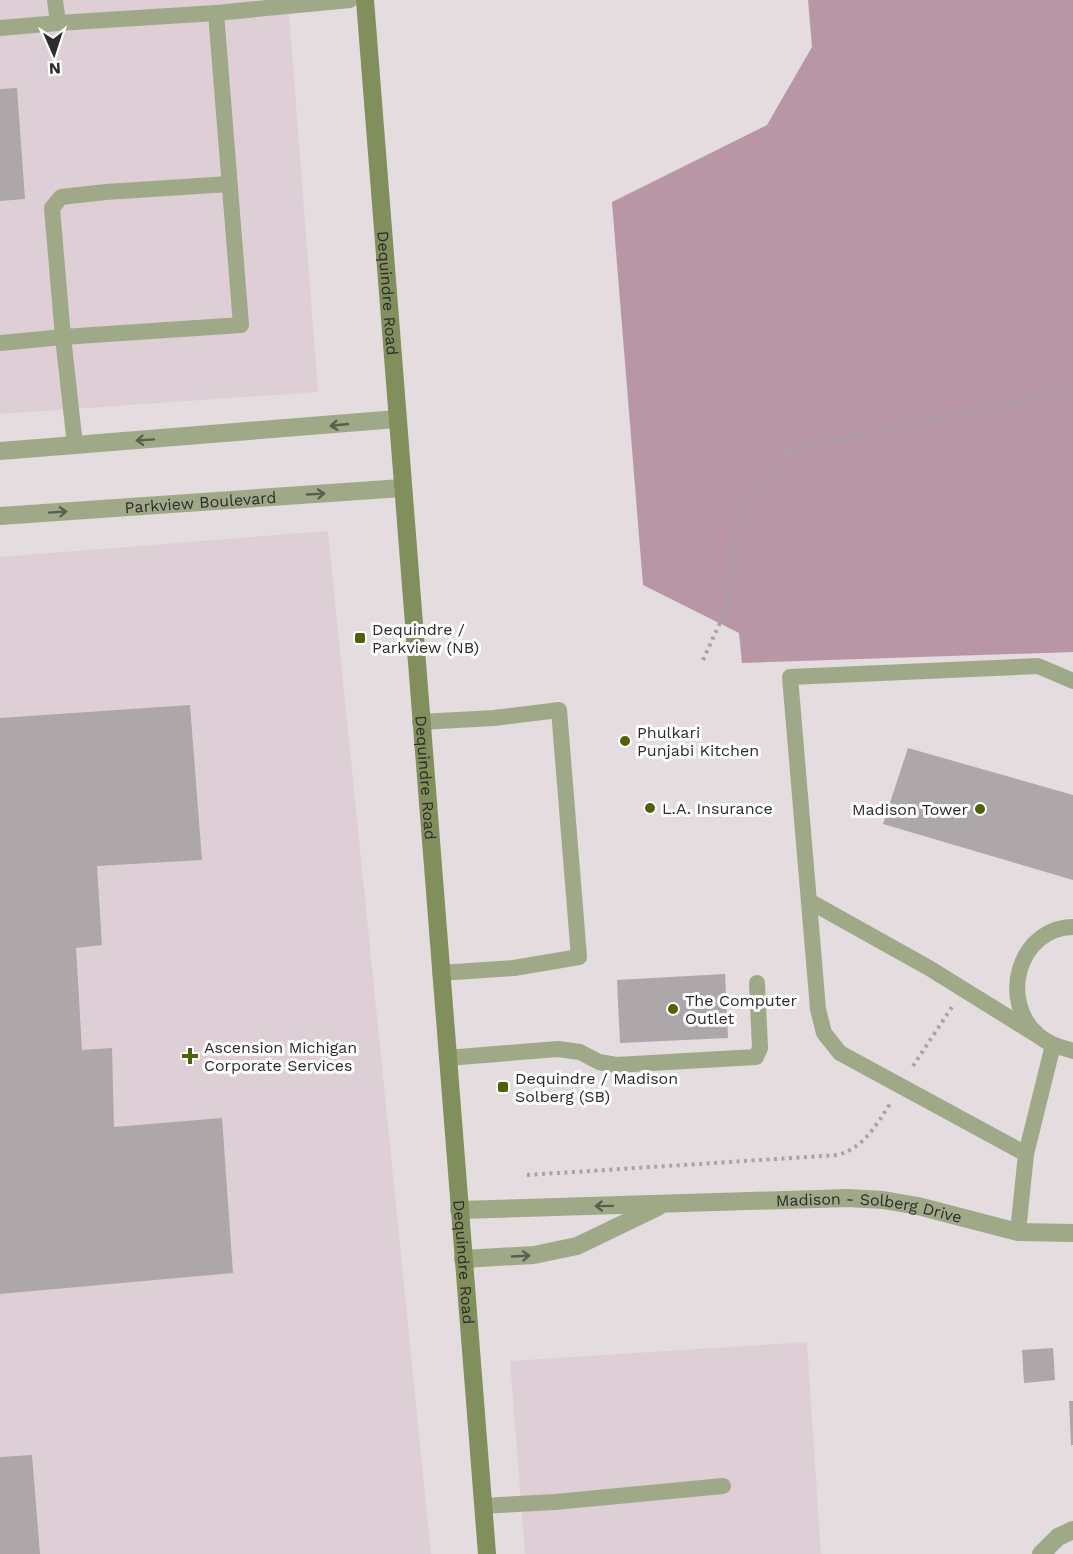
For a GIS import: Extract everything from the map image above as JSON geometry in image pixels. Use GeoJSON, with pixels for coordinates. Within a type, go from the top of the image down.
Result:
{"type":"FeatureCollection","features":[{"type":"Feature","properties":{"kind":"main road","name":"Dequindre Road"},"geometry":{"type":"LineString","coordinates":[[365,0],[487,1554]]}},
{"type":"Feature","properties":{"kind":"street"},"geometry":{"type":"LineString","coordinates":[[0,451],[398,419]]}},
{"type":"Feature","properties":{"kind":"street","name":"Parkview Boulevard"},"geometry":{"type":"LineString","coordinates":[[0,516],[402,488]]}},
{"type":"Feature","properties":{"kind":"street","name":"Madison - Solberg Drive"},"geometry":{"type":"LineString","coordinates":[[459,1210],[848,1198],[883,1200],[918,1206],[1018,1232],[1073,1233]]}},
{"type":"Feature","properties":{"kind":"street","name":"Madison - Solberg Drive"},"geometry":{"type":"LineString","coordinates":[[463,1259],[534,1255],[577,1246],[662,1204]]}},
{"type":"Feature","properties":{"kind":"street"},"geometry":{"type":"LineString","coordinates":[[1041,1554],[1058,1537],[1073,1530]]}},
{"type":"Feature","properties":{"kind":"lane"},"geometry":{"type":"LineString","coordinates":[[56,0],[58,23]]}},
{"type":"Feature","properties":{"kind":"lane"},"geometry":{"type":"LineString","coordinates":[[0,28],[216,13],[350,0]]}},
{"type":"Feature","properties":{"kind":"lane"},"geometry":{"type":"LineString","coordinates":[[0,343],[241,325],[216,13]]}},
{"type":"Feature","properties":{"kind":"lane"},"geometry":{"type":"LineString","coordinates":[[75,445],[52,208],[61,197],[229,184]]}},
{"type":"Feature","properties":{"kind":"lane"},"geometry":{"type":"LineString","coordinates":[[1026,1154],[840,1053],[824,1033],[818,1009],[790,677],[1038,666],[1073,681]]}},
{"type":"Feature","properties":{"kind":"lane"},"geometry":{"type":"LineString","coordinates":[[420,722],[494,718],[559,711],[579,957],[514,968],[440,973]]}},
{"type":"Feature","properties":{"kind":"lane"},"geometry":{"type":"LineString","coordinates":[[809,901],[929,968],[1053,1045]]}},
{"type":"Feature","properties":{"kind":"lane"},"geometry":{"type":"LineString","coordinates":[[1073,927],[1048,934],[1031,948],[1020,966],[1016,987],[1019,1008],[1027,1023],[1038,1036],[1053,1045],[1073,1051]]}},
{"type":"Feature","properties":{"kind":"lane"},"geometry":{"type":"LineString","coordinates":[[447,1058],[558,1048],[580,1052],[599,1062],[616,1065],[756,1057],[760,1048],[757,984]]}},
{"type":"Feature","properties":{"kind":"lane"},"geometry":{"type":"LineString","coordinates":[[1018,1232],[1026,1154],[1053,1045]]}},
{"type":"Feature","properties":{"kind":"lane"},"geometry":{"type":"LineString","coordinates":[[483,1506],[555,1502],[723,1486]]}},
{"type":"Feature","properties":{"kind":"path"},"geometry":{"type":"LineString","coordinates":[[703,660],[728,605],[734,539],[750,492],[792,449],[1073,390]]}},
{"type":"Feature","properties":{"kind":"path"},"geometry":{"type":"LineString","coordinates":[[913,1066],[952,1007]]}},
{"type":"Feature","properties":{"kind":"path"},"geometry":{"type":"LineString","coordinates":[[527,1175],[837,1155],[858,1146],[868,1137],[893,1099]]}},
{"type":"Feature","properties":{"kind":"shaded area"},"geometry":{"type":"Polygon","coordinates":[[[0,0],[288,0],[318,392],[0,414],[0,0]]]}},
{"type":"Feature","properties":{"kind":"shaded area"},"geometry":{"type":"Polygon","coordinates":[[[808,0],[1073,0],[1073,652],[742,663],[739,633],[643,585],[612,202],[767,125],[812,47],[808,0]]]}},
{"type":"Feature","properties":{"kind":"shaded area","name":"Ascension Michigan Corporate Services"},"geometry":{"type":"Polygon","coordinates":[[[328,531],[431,1554],[0,1554],[0,557],[328,531]]]}},
{"type":"Feature","properties":{"kind":"shaded area"},"geometry":{"type":"Polygon","coordinates":[[[807,1342],[821,1554],[525,1554],[510,1361],[807,1342]]]}},
{"type":"Feature","properties":{"kind":"building"},"geometry":{"type":"Polygon","coordinates":[[[17,88],[25,199],[0,201],[0,89],[17,88]]]}},
{"type":"Feature","properties":{"kind":"building","name":"Ascension Michigan Corporate Services"},"geometry":{"type":"Polygon","coordinates":[[[190,705],[202,860],[97,866],[102,945],[76,948],[82,1050],[112,1048],[114,1127],[222,1118],[233,1273],[0,1294],[0,718],[190,705]]]}},
{"type":"Feature","properties":{"kind":"building","name":"Madison Tower"},"geometry":{"type":"Polygon","coordinates":[[[908,748],[1073,795],[1073,880],[883,824],[908,748]]]}},
{"type":"Feature","properties":{"kind":"building","name":"The Computer Outlet"},"geometry":{"type":"Polygon","coordinates":[[[725,974],[728,1038],[620,1043],[617,980],[725,974]]]}},
{"type":"Feature","properties":{"kind":"building"},"geometry":{"type":"Polygon","coordinates":[[[1053,1348],[1055,1380],[1024,1383],[1022,1350],[1053,1348]]]}},
{"type":"Feature","properties":{"kind":"building"},"geometry":{"type":"Polygon","coordinates":[[[1069,1401],[1073,1401],[1073,1445],[1071,1445],[1069,1401]]]}},
{"type":"Feature","properties":{"kind":"building"},"geometry":{"type":"Polygon","coordinates":[[[32,1455],[40,1554],[0,1554],[0,1457],[32,1455]]]}},
{"type":"Feature","properties":{"kind":"place","name":"Dequindre / Parkview (NB)"},"geometry":{"type":"Point","coordinates":[360,638]}},
{"type":"Feature","properties":{"kind":"place","name":"Phulkari Punjabi Kitchen"},"geometry":{"type":"Point","coordinates":[625,741]}},
{"type":"Feature","properties":{"kind":"place","name":"L.A. Insurance"},"geometry":{"type":"Point","coordinates":[650,808]}},
{"type":"Feature","properties":{"kind":"place","name":"Madison Tower"},"geometry":{"type":"Point","coordinates":[980,809]}},
{"type":"Feature","properties":{"kind":"place","name":"The Computer Outlet"},"geometry":{"type":"Point","coordinates":[673,1009]}},
{"type":"Feature","properties":{"kind":"place","name":"Ascension Michigan Corporate Services"},"geometry":{"type":"Point","coordinates":[190,1056]}},
{"type":"Feature","properties":{"kind":"place","name":"Dequindre / Madison Solberg (SB)"},"geometry":{"type":"Point","coordinates":[503,1087]}}]}
